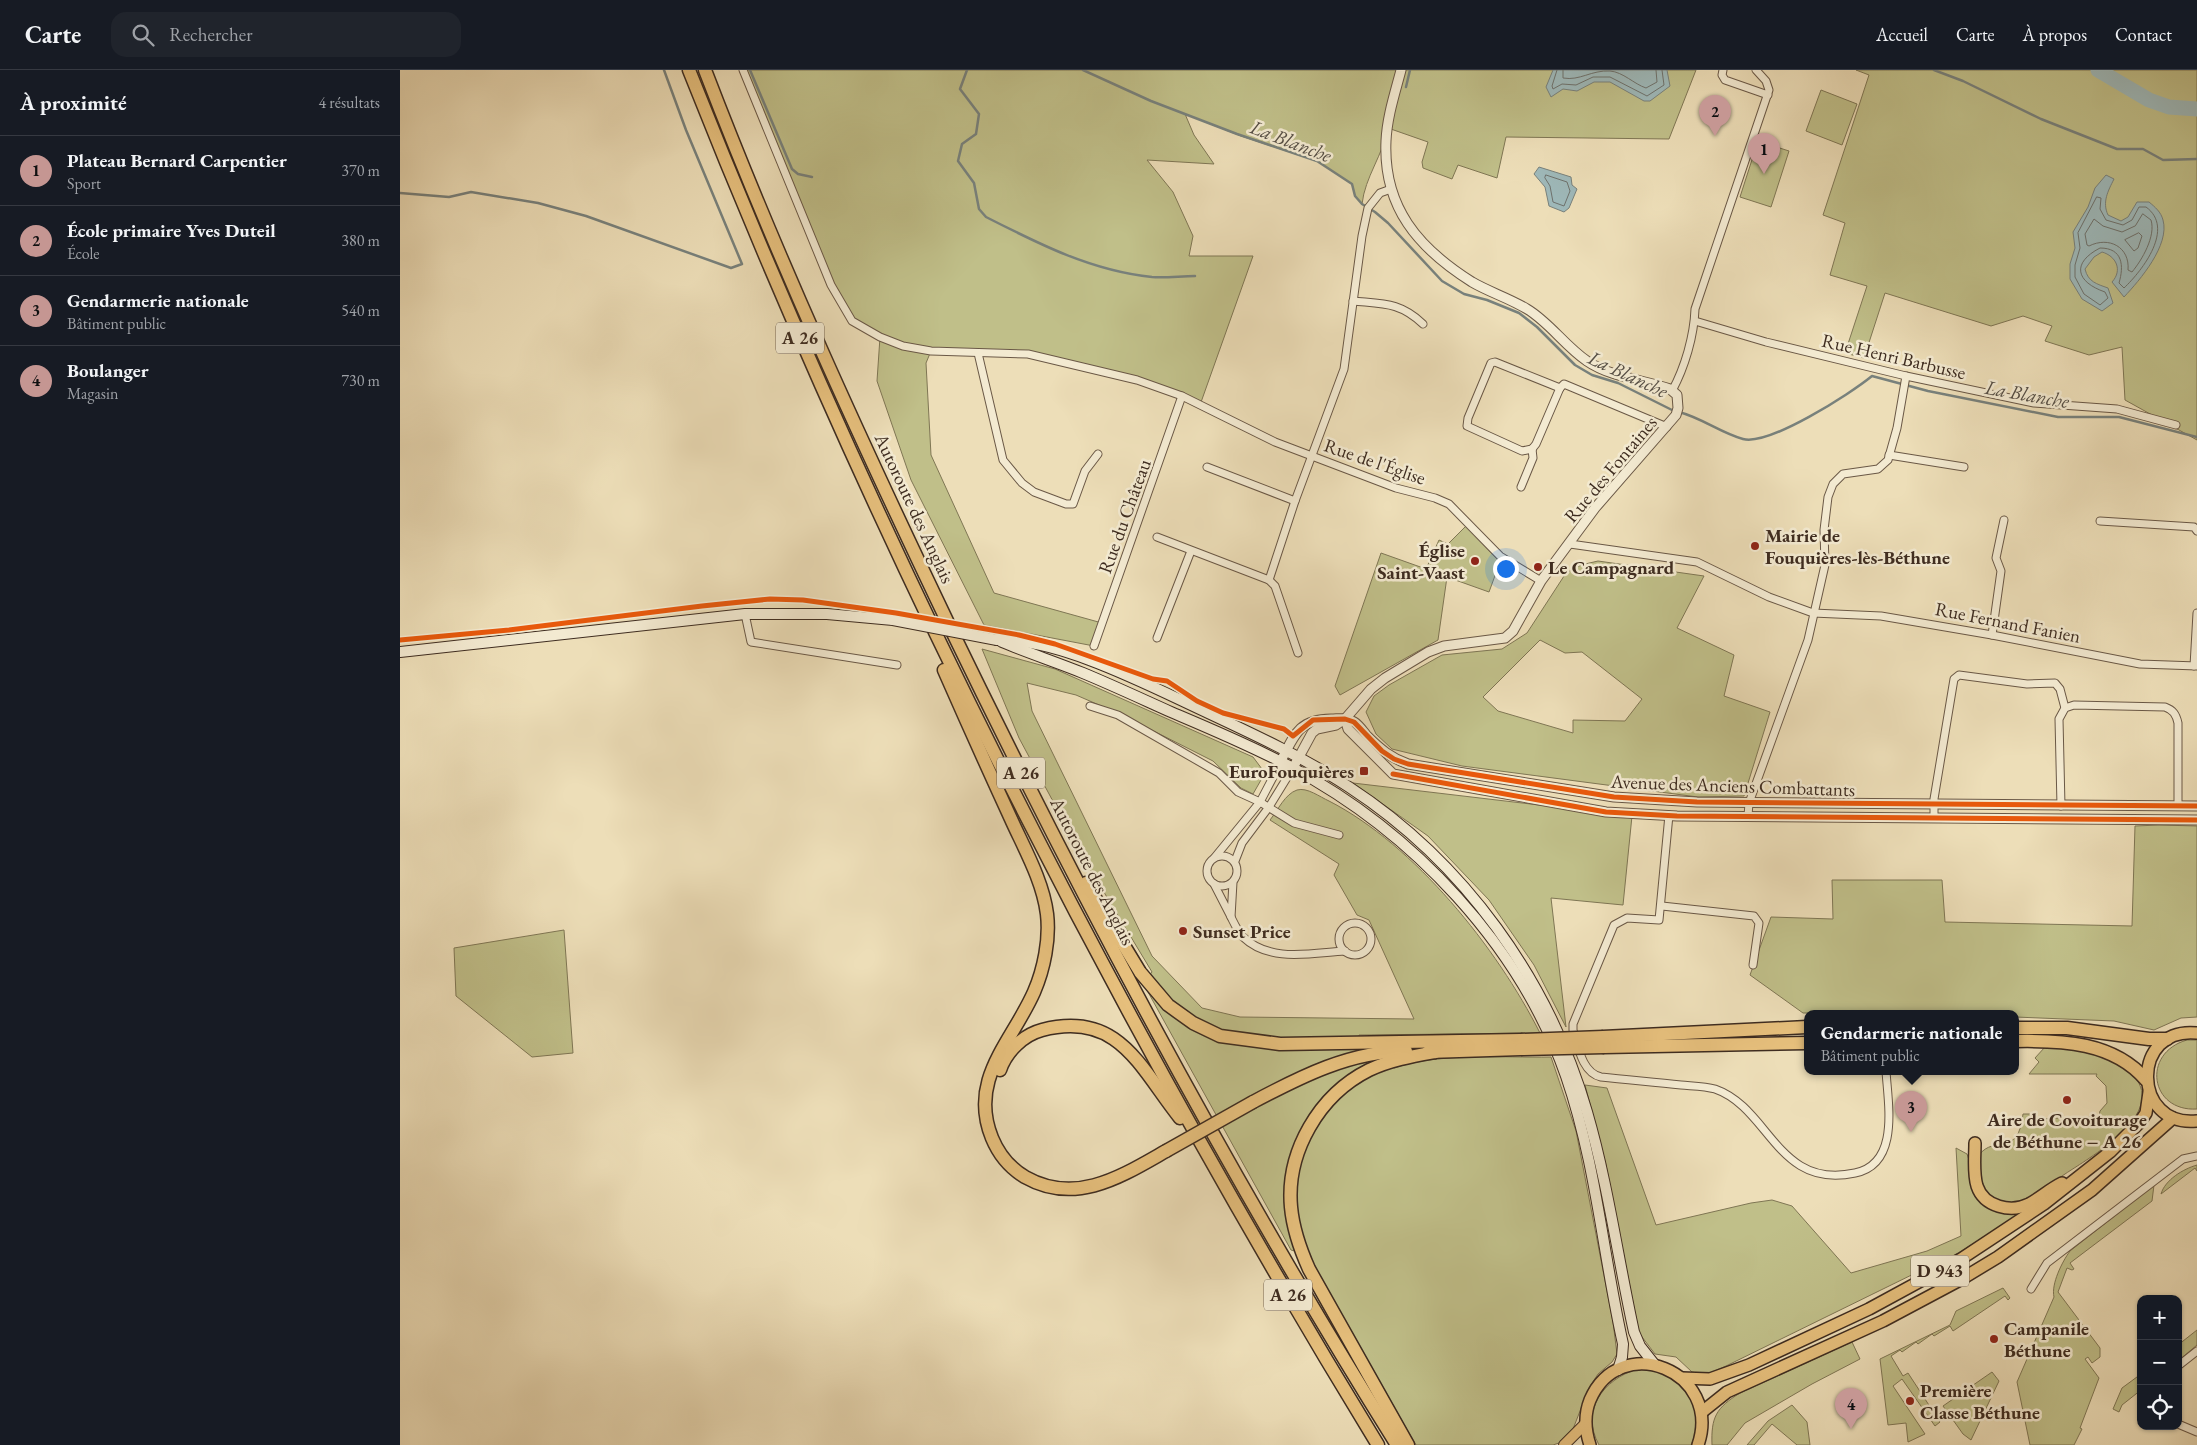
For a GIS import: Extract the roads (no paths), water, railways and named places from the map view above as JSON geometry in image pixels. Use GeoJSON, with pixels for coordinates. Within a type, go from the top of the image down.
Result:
{"type":"FeatureCollection","features":[{"type":"Feature","properties":{"kind":"highway","name":"Autoroute des Anglais"},"geometry":{"type":"LineString","coordinates":[[689,70],[799,335],[920,602],[1082,924],[1200,1143],[1378,1445]]}},
{"type":"Feature","properties":{"kind":"highway","name":"Autoroute des Anglais"},"geometry":{"type":"LineString","coordinates":[[705,70],[842,397],[927,579],[1035,800],[1101,928],[1192,1096],[1284,1259],[1397,1445]]}},
{"type":"Feature","properties":{"kind":"highway"},"geometry":{"type":"LineString","coordinates":[[920,602],[941,663],[1029,858],[1047,914],[1047,939],[1035,990],[998,1054],[986,1090],[985,1112],[996,1149],[1011,1168],[1025,1177],[1053,1189],[1085,1189],[1103,1184],[1305,1070],[1358,1052],[1432,1047],[1603,1042],[1804,1044]]}},
{"type":"Feature","properties":{"kind":"highway"},"geometry":{"type":"LineString","coordinates":[[1035,800],[1140,972],[1168,1005],[1193,1023],[1220,1036],[1280,1044],[1432,1047]]}},
{"type":"Feature","properties":{"kind":"highway"},"geometry":{"type":"LineString","coordinates":[[1164,1148],[1116,1171],[1080,1181],[1054,1181],[1030,1172],[1018,1164],[1004,1146],[995,1126],[993,1088],[1002,1064],[1011,1050],[1036,1031],[1074,1025],[1092,1028],[1109,1034],[1127,1048],[1200,1143]]}},
{"type":"Feature","properties":{"kind":"highway"},"geometry":{"type":"LineString","coordinates":[[1603,1042],[1804,1028]]}},
{"type":"Feature","properties":{"kind":"highway"},"geometry":{"type":"LineString","coordinates":[[2019,1028],[2066,1028],[2149,1039],[2167,1039]]}},
{"type":"Feature","properties":{"kind":"highway"},"geometry":{"type":"LineString","coordinates":[[2148,1086],[2151,1057],[2167,1039],[2178,1034],[2197,1033]]}},
{"type":"Feature","properties":{"kind":"highway"},"geometry":{"type":"LineString","coordinates":[[2019,1041],[2061,1041],[2103,1051],[2126,1062],[2148,1086],[2154,1103],[2173,1118],[2184,1121],[2197,1121]]}},
{"type":"Feature","properties":{"kind":"highway"},"geometry":{"type":"LineString","coordinates":[[1408,1445],[1309,1269],[1298,1244],[1293,1222],[1291,1185],[1297,1154],[1308,1128],[1326,1104],[1347,1083],[1370,1070],[1432,1047]]}},
{"type":"Feature","properties":{"kind":"highway","name":"D 943"},"geometry":{"type":"LineString","coordinates":[[1682,1378],[1710,1379],[1749,1365],[1869,1309],[1961,1259],[2044,1204],[2087,1170],[2140,1122],[2146,1113],[2148,1086]]}},
{"type":"Feature","properties":{"kind":"highway","name":"D 943"},"geometry":{"type":"LineString","coordinates":[[1702,1412],[1727,1392],[1883,1321],[1960,1280],[1998,1257],[2092,1190],[2173,1118]]}},
{"type":"Feature","properties":{"kind":"highway"},"geometry":{"type":"LineString","coordinates":[[1975,1143],[1977,1186],[1985,1198],[1998,1206],[2010,1208],[2030,1204],[2050,1189],[2087,1170]]}},
{"type":"Feature","properties":{"kind":"highway"},"geometry":{"type":"LineString","coordinates":[[1590,1445],[1585,1424],[1587,1407],[1594,1392],[1604,1379],[1618,1370],[1636,1365],[1655,1365],[1669,1370],[1682,1378],[1698,1399],[1702,1412],[1702,1442]]}},
{"type":"Feature","properties":{"kind":"main road"},"geometry":{"type":"LineString","coordinates":[[400,652],[745,614],[827,614],[893,620],[997,640],[1084,673],[1218,731],[1293,768],[1361,812],[1421,862],[1481,925],[1527,992],[1565,1072],[1586,1148],[1623,1344],[1618,1370]]}},
{"type":"Feature","properties":{"kind":"main road"},"geometry":{"type":"LineString","coordinates":[[997,640],[1012,639],[1028,642],[1101,665],[1286,751],[1352,789],[1411,833],[1471,894],[1500,931],[1524,967],[1563,1044],[1587,1113],[1634,1332],[1640,1346],[1655,1365]]}},
{"type":"Feature","properties":{"kind":"main road"},"geometry":{"type":"LineString","coordinates":[[1564,1445],[1585,1424]]}},
{"type":"Feature","properties":{"kind":"street","name":"Rue de l'Église"},"geometry":{"type":"LineString","coordinates":[[743,70],[831,285],[852,321],[880,337],[903,346],[931,351],[1028,354],[1136,380],[1182,396],[1275,442],[1396,488],[1435,498],[1449,504],[1500,556],[1541,581]]}},
{"type":"Feature","properties":{"kind":"street"},"geometry":{"type":"LineString","coordinates":[[1401,70],[1386,140],[1386,166],[1390,189],[1398,211],[1408,226],[1452,268],[1474,283],[1528,309],[1589,362],[1602,369],[1672,390],[1678,379],[1695,321],[1695,309],[1768,95],[1769,90],[1766,81],[1756,70]]}},
{"type":"Feature","properties":{"kind":"street"},"geometry":{"type":"LineString","coordinates":[[1723,70],[1722,75],[1725,80],[1768,95]]}},
{"type":"Feature","properties":{"kind":"street"},"geometry":{"type":"LineString","coordinates":[[1269,580],[1295,501],[1313,457],[1344,369],[1368,208],[1380,193],[1390,189]]}},
{"type":"Feature","properties":{"kind":"street"},"geometry":{"type":"LineString","coordinates":[[1353,301],[1392,304],[1410,312],[1423,324]]}},
{"type":"Feature","properties":{"kind":"street","name":"Rue Henri Barbusse"},"geometry":{"type":"LineString","coordinates":[[1695,321],[1905,381],[2034,403],[2117,409],[2176,425]]}},
{"type":"Feature","properties":{"kind":"street"},"geometry":{"type":"LineString","coordinates":[[978,353],[1003,460],[1022,483],[1034,492],[1066,504],[1073,504],[1086,471],[1098,454]]}},
{"type":"Feature","properties":{"kind":"street"},"geometry":{"type":"LineString","coordinates":[[1560,388],[1496,362],[1491,363],[1468,418],[1467,426],[1522,451],[1532,449],[1536,444],[1560,388],[1564,384],[1666,426]]}},
{"type":"Feature","properties":{"kind":"street"},"geometry":{"type":"LineString","coordinates":[[1748,816],[1749,803],[1808,640],[1825,565],[1824,530],[1828,497],[1833,484],[1843,474],[1878,469],[1888,460],[1897,428],[1905,381]]}},
{"type":"Feature","properties":{"kind":"street","name":"Rue des Fontaines"},"geometry":{"type":"LineString","coordinates":[[1345,718],[1385,678],[1428,652],[1444,646],[1505,638],[1513,630],[1541,581],[1595,508],[1677,412],[1677,396],[1672,390]]}},
{"type":"Feature","properties":{"kind":"street","name":"Rue du Château"},"geometry":{"type":"LineString","coordinates":[[1094,646],[1182,396]]}},
{"type":"Feature","properties":{"kind":"street"},"geometry":{"type":"LineString","coordinates":[[1521,487],[1533,458],[1532,449]]}},
{"type":"Feature","properties":{"kind":"street"},"geometry":{"type":"LineString","coordinates":[[1889,455],[1964,467]]}},
{"type":"Feature","properties":{"kind":"street"},"geometry":{"type":"LineString","coordinates":[[1207,467],[1295,501]]}},
{"type":"Feature","properties":{"kind":"street"},"geometry":{"type":"LineString","coordinates":[[1992,635],[2001,571],[1996,558],[2004,520]]}},
{"type":"Feature","properties":{"kind":"street"},"geometry":{"type":"LineString","coordinates":[[2100,521],[2194,527],[2197,531]]}},
{"type":"Feature","properties":{"kind":"street"},"geometry":{"type":"LineString","coordinates":[[1157,537],[1269,580],[1275,586],[1298,653]]}},
{"type":"Feature","properties":{"kind":"street","name":"Rue Fernand Fanien"},"geometry":{"type":"LineString","coordinates":[[1570,544],[1697,562],[1769,597],[1813,613],[1881,616],[1992,635],[2140,664],[2196,666]]}},
{"type":"Feature","properties":{"kind":"street"},"geometry":{"type":"LineString","coordinates":[[1157,638],[1191,551]]}},
{"type":"Feature","properties":{"kind":"street"},"geometry":{"type":"LineString","coordinates":[[2196,666],[2197,613]]}},
{"type":"Feature","properties":{"kind":"street"},"geometry":{"type":"LineString","coordinates":[[745,614],[751,642],[897,665]]}},
{"type":"Feature","properties":{"kind":"street"},"geometry":{"type":"LineString","coordinates":[[1934,816],[1934,805],[1954,680],[1960,675],[2027,684],[2055,684],[2060,689],[2065,708]]}},
{"type":"Feature","properties":{"kind":"street"},"geometry":{"type":"LineString","coordinates":[[2061,806],[2059,719],[2065,708],[2074,705],[2165,706],[2172,710],[2177,716],[2178,723],[2178,806]]}},
{"type":"Feature","properties":{"kind":"street"},"geometry":{"type":"LineString","coordinates":[[1090,706],[1118,715],[1219,773],[1238,792],[1260,802],[1294,822],[1340,834]]}},
{"type":"Feature","properties":{"kind":"street"},"geometry":{"type":"LineString","coordinates":[[1345,718],[1313,720],[1298,731],[1260,802],[1207,868],[1208,876],[1242,936],[1259,950],[1277,955],[1345,951],[1354,955],[1368,949],[1371,940],[1365,927],[1355,924],[1350,925],[1342,932],[1340,942],[1345,951]]}},
{"type":"Feature","properties":{"kind":"street"},"geometry":{"type":"LineString","coordinates":[[1230,917],[1233,882],[1238,874],[1235,861],[1242,843],[1269,807],[1312,733],[1317,729],[1336,725],[1345,718]]}},
{"type":"Feature","properties":{"kind":"street","name":"Avenue des Anciens Combattants"},"geometry":{"type":"LineString","coordinates":[[1345,718],[1354,722],[1382,751],[1394,759],[1427,768],[1614,797],[1686,802],[1749,803],[2197,806]]}},
{"type":"Feature","properties":{"kind":"street","name":"Avenue des Anciens Combattants"},"geometry":{"type":"LineString","coordinates":[[1345,718],[1348,729],[1393,774],[1606,812],[1668,815],[1934,816],[2197,820]]}},
{"type":"Feature","properties":{"kind":"street"},"geometry":{"type":"LineString","coordinates":[[1668,815],[1662,906],[1659,920],[1627,918],[1614,925],[1573,1024],[1573,1030],[1584,1063],[1591,1073],[1601,1077],[1714,1089],[1741,1106],[1787,1156],[1815,1171],[1829,1174],[1853,1174],[1868,1169],[1877,1160],[1885,1146],[1888,1133],[1886,1075]]}},
{"type":"Feature","properties":{"kind":"street"},"geometry":{"type":"LineString","coordinates":[[1215,857],[1226,856],[1235,861]]}},
{"type":"Feature","properties":{"kind":"street"},"geometry":{"type":"LineString","coordinates":[[1214,884],[1224,886],[1233,882]]}},
{"type":"Feature","properties":{"kind":"street"},"geometry":{"type":"LineString","coordinates":[[1662,906],[1754,916],[1759,923],[1753,964]]}},
{"type":"Feature","properties":{"kind":"street"},"geometry":{"type":"LineString","coordinates":[[2031,1289],[2048,1263],[2183,1159],[2197,1156]]}},
{"type":"Feature","properties":{"kind":"street"},"geometry":{"type":"LineString","coordinates":[[2182,1363],[2197,1351]]}},
{"type":"Feature","properties":{"kind":"street"},"geometry":{"type":"LineString","coordinates":[[2182,1426],[2197,1432]]}},
{"type":"Feature","properties":{"kind":"water"},"geometry":{"type":"Polygon","coordinates":[[[1553,70],[1667,70],[1670,86],[1650,101],[1644,101],[1610,82],[1594,82],[1577,91],[1563,89],[1551,97],[1546,87],[1553,70]]]}},
{"type":"Feature","properties":{"kind":"water"},"geometry":{"type":"Polygon","coordinates":[[[1539,167],[1571,177],[1572,185],[1577,189],[1569,208],[1564,212],[1549,206],[1545,187],[1534,174],[1539,167]]]}},
{"type":"Feature","properties":{"kind":"water"},"geometry":{"type":"Polygon","coordinates":[[[2106,175],[2114,179],[2106,201],[2108,215],[2121,221],[2128,217],[2137,202],[2149,202],[2161,215],[2164,230],[2158,251],[2152,262],[2124,297],[2112,282],[2117,273],[2114,260],[2102,252],[2094,257],[2085,269],[2086,273],[2094,282],[2108,288],[2113,303],[2102,311],[2082,299],[2070,279],[2070,264],[2075,248],[2073,232],[2088,207],[2095,188],[2106,175]]]}},
{"type":"Feature","properties":{"kind":"waterway"},"geometry":{"type":"LineString","coordinates":[[400,193],[449,197],[471,192],[538,203],[586,216],[731,268],[742,264],[686,130],[664,70]]}},
{"type":"Feature","properties":{"kind":"waterway"},"geometry":{"type":"LineString","coordinates":[[750,70],[792,169],[798,174],[812,177]]}},
{"type":"Feature","properties":{"kind":"waterway"},"geometry":{"type":"LineString","coordinates":[[967,70],[960,89],[979,114],[976,134],[962,144],[958,161],[974,183],[979,209],[986,217],[1066,255],[1108,269],[1152,277],[1195,276]]}},
{"type":"Feature","properties":{"kind":"waterway","name":"La Blanche"},"geometry":{"type":"LineString","coordinates":[[1083,70],[1151,101],[1237,134],[1317,161],[1352,184],[1355,196],[1362,204],[1388,223],[1442,281],[1464,294],[1487,300],[1519,313],[1537,327],[1575,365],[1592,375],[1618,383],[1674,411]]}},
{"type":"Feature","properties":{"kind":"waterway"},"geometry":{"type":"LineString","coordinates":[[1406,87],[1410,70]]}},
{"type":"Feature","properties":{"kind":"waterway"},"geometry":{"type":"LineString","coordinates":[[1934,70],[1963,81],[2041,119],[2117,149],[2143,149],[2163,160],[2197,159]]}},
{"type":"Feature","properties":{"kind":"waterway"},"geometry":{"type":"LineString","coordinates":[[2098,70],[2149,100],[2169,107],[2197,109]]}},
{"type":"Feature","properties":{"kind":"waterway","name":"La Blanche"},"geometry":{"type":"LineString","coordinates":[[1679,412],[1743,439],[1755,439],[1771,435],[1809,417],[1872,376],[1928,391],[2058,417],[2119,417],[2197,437]]}},
{"type":"Feature","properties":{"kind":"place","name":"École primaire Yves Duteil"},"geometry":{"type":"Point","coordinates":[1715,136]}},
{"type":"Feature","properties":{"kind":"place","name":"Plateau Bernard Carpentier"},"geometry":{"type":"Point","coordinates":[1764,174]}},
{"type":"Feature","properties":{"kind":"place","name":"Mairie de Fouquières-lès-Béthune"},"geometry":{"type":"Point","coordinates":[1755,546]}},
{"type":"Feature","properties":{"kind":"place","name":"Église Saint-Vaast"},"geometry":{"type":"Point","coordinates":[1475,561]}},
{"type":"Feature","properties":{"kind":"place","name":"Le Campagnard"},"geometry":{"type":"Point","coordinates":[1538,567]}},
{"type":"Feature","properties":{"kind":"place","name":"EuroFouquières"},"geometry":{"type":"Point","coordinates":[1364,771]}},
{"type":"Feature","properties":{"kind":"place","name":"Sunset Price"},"geometry":{"type":"Point","coordinates":[1183,931]}},
{"type":"Feature","properties":{"kind":"place","name":"Aire de Covoiturage de Béthune − A 26"},"geometry":{"type":"Point","coordinates":[2067,1100]}},
{"type":"Feature","properties":{"kind":"place","name":"Gendarmerie nationale"},"geometry":{"type":"Point","coordinates":[1911,1132]}},
{"type":"Feature","properties":{"kind":"place","name":"Campanile Béthune"},"geometry":{"type":"Point","coordinates":[1994,1339]}},
{"type":"Feature","properties":{"kind":"place","name":"Première Classe Béthune"},"geometry":{"type":"Point","coordinates":[1910,1401]}},
{"type":"Feature","properties":{"kind":"place","name":"Boulanger"},"geometry":{"type":"Point","coordinates":[1851,1429]}}]}
